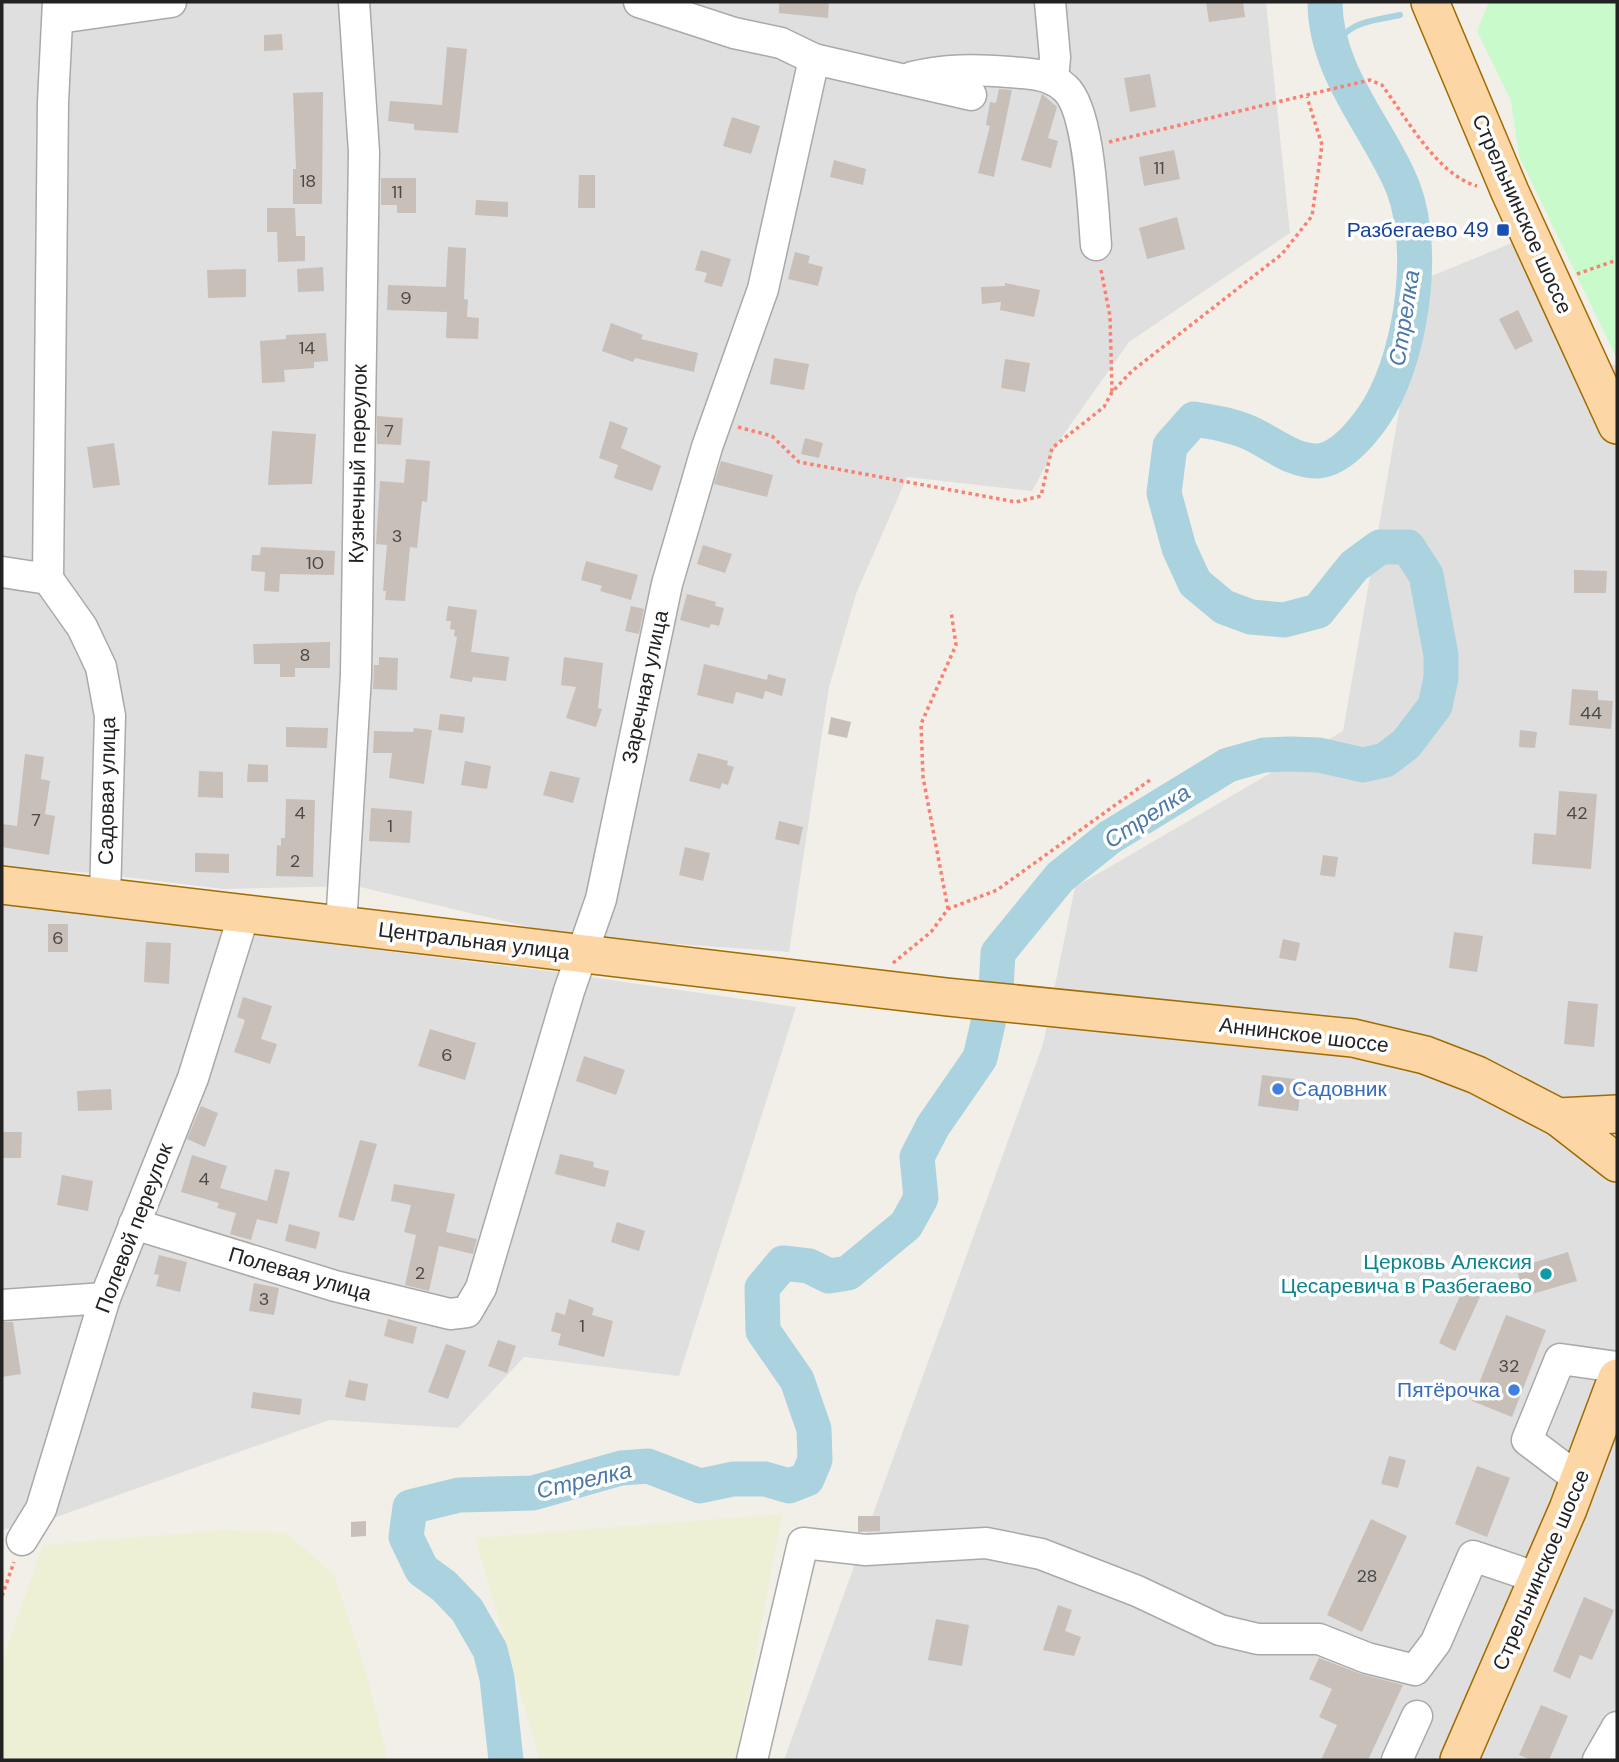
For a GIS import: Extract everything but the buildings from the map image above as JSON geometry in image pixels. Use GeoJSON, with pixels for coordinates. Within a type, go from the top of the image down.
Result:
{"type":"FeatureCollection","features":[{"type":"Feature","properties":{"kind":"main road","name":"Стрельнинское шоссе"},"geometry":{"type":"LineString","coordinates":[[1433,3],[1510,192],[1617,425]]}},
{"type":"Feature","properties":{"kind":"main road","name":"Центральная улица"},"geometry":{"type":"LineString","coordinates":[[2,884],[947,997],[1044,1006]]}},
{"type":"Feature","properties":{"kind":"main road","name":"Аннинское шоссе"},"geometry":{"type":"LineString","coordinates":[[1044,1006],[1291,1030],[1392,1046],[1477,1075],[1558,1117],[1617,1163]]}},
{"type":"Feature","properties":{"kind":"main road"},"geometry":{"type":"LineString","coordinates":[[1558,1117],[1617,1114]]}},
{"type":"Feature","properties":{"kind":"main road","name":"Стрельнинское шоссе"},"geometry":{"type":"LineString","coordinates":[[1459,1760],[1580,1480],[1617,1378]]}},
{"type":"Feature","properties":{"kind":"street"},"geometry":{"type":"LineString","coordinates":[[2,572],[48,579],[53,102],[59,10],[171,2]]}},
{"type":"Feature","properties":{"kind":"street","name":"Кузнечный переулок"},"geometry":{"type":"LineString","coordinates":[[341,926],[355,675],[364,152],[354,2]]}},
{"type":"Feature","properties":{"kind":"street"},"geometry":{"type":"LineString","coordinates":[[639,2],[781,43],[817,60],[971,96]]}},
{"type":"Feature","properties":{"kind":"street"},"geometry":{"type":"LineString","coordinates":[[1050,2],[1055,57],[1053,80]]}},
{"type":"Feature","properties":{"kind":"street","name":"Заречная улица"},"geometry":{"type":"LineString","coordinates":[[467,1312],[481,1288],[569,991],[585,954],[601,899],[667,584],[716,421],[763,289],[817,60]]}},
{"type":"Feature","properties":{"kind":"street"},"geometry":{"type":"LineString","coordinates":[[902,79],[939,70],[974,69],[1044,75],[1067,89],[1080,117],[1087,148],[1096,245]]}},
{"type":"Feature","properties":{"kind":"street","name":"Садовая улица"},"geometry":{"type":"LineString","coordinates":[[48,579],[82,627],[101,667],[110,716],[105,898]]}},
{"type":"Feature","properties":{"kind":"street","name":"Полевой переулок"},"geometry":{"type":"LineString","coordinates":[[22,1540],[41,1509],[106,1298],[193,1079],[244,914]]}},
{"type":"Feature","properties":{"kind":"street","name":"Полевая улица"},"geometry":{"type":"LineString","coordinates":[[134,1224],[335,1286],[450,1314],[467,1312]]}},
{"type":"Feature","properties":{"kind":"street"},"geometry":{"type":"LineString","coordinates":[[2,1305],[106,1298]]}},
{"type":"Feature","properties":{"kind":"street"},"geometry":{"type":"LineString","coordinates":[[1580,1480],[1527,1440],[1560,1359],[1617,1367]]}},
{"type":"Feature","properties":{"kind":"street"},"geometry":{"type":"LineString","coordinates":[[752,1760],[803,1543],[866,1550],[986,1543],[1041,1554],[1137,1591],[1220,1630],[1258,1639],[1319,1639],[1367,1658],[1415,1670],[1436,1643],[1473,1556],[1538,1578]]}},
{"type":"Feature","properties":{"kind":"street"},"geometry":{"type":"LineString","coordinates":[[1397,1760],[1417,1716]]}},
{"type":"Feature","properties":{"kind":"street"},"geometry":{"type":"LineString","coordinates":[[1598,1760],[1617,1727]]}},
{"type":"Feature","properties":{"kind":"path"},"geometry":{"type":"LineString","coordinates":[[1087,148],[1370,80],[1382,85],[1442,165],[1464,182],[1478,186],[1485,192]]}},
{"type":"Feature","properties":{"kind":"path"},"geometry":{"type":"LineString","coordinates":[[716,421],[772,436],[799,462],[1016,502],[1041,496],[1052,447],[1104,407],[1112,393],[1132,371],[1282,254],[1312,216],[1322,145],[1307,97]]}},
{"type":"Feature","properties":{"kind":"path"},"geometry":{"type":"LineString","coordinates":[[1096,245],[1110,316],[1112,393]]}},
{"type":"Feature","properties":{"kind":"path"},"geometry":{"type":"LineString","coordinates":[[1569,277],[1617,260]]}},
{"type":"Feature","properties":{"kind":"path"},"geometry":{"type":"LineString","coordinates":[[948,909],[923,777],[921,724],[956,645],[951,611]]}},
{"type":"Feature","properties":{"kind":"path"},"geometry":{"type":"LineString","coordinates":[[890,965],[931,932],[948,909],[997,890],[1150,780]]}},
{"type":"Feature","properties":{"kind":"path"},"geometry":{"type":"LineString","coordinates":[[2,1596],[22,1540]]}},
{"type":"Feature","properties":{"kind":"shaded area"},"geometry":{"type":"Polygon","coordinates":[[[2,2],[1266,2],[1290,233],[1129,342],[1061,438],[1032,491],[907,477],[856,594],[829,687],[789,952],[567,936],[356,886],[223,889],[93,873],[6,867],[2,866],[2,2]]]}},
{"type":"Feature","properties":{"kind":"shaded area"},"geometry":{"type":"Polygon","coordinates":[[[1512,243],[1608,363],[1617,366],[1617,1760],[784,1760],[1043,1044],[1075,887],[1343,731],[1422,280],[1512,243]]]}},
{"type":"Feature","properties":{"kind":"shaded area"},"geometry":{"type":"Polygon","coordinates":[[[2,896],[200,928],[549,971],[796,1007],[679,1376],[524,1357],[458,1428],[329,1420],[59,1516],[2,1530],[2,896]]]}},
{"type":"Feature","properties":{"kind":"green space"},"geometry":{"type":"Polygon","coordinates":[[[1489,2],[1617,2],[1617,359],[1519,156],[1511,101],[1477,31],[1489,2]]]}},
{"type":"Feature","properties":{"kind":"green space"},"geometry":{"type":"Polygon","coordinates":[[[782,1514],[736,1760],[540,1760],[475,1538],[782,1514]]]}},
{"type":"Feature","properties":{"kind":"green space"},"geometry":{"type":"Polygon","coordinates":[[[225,1530],[286,1533],[334,1574],[366,1672],[388,1760],[2,1760],[2,1661],[43,1545],[225,1530]]]}},
{"type":"Feature","properties":{"kind":"waterway","name":"Стрелка"},"geometry":{"type":"LineString","coordinates":[[506,1760],[497,1678],[490,1650],[467,1610],[444,1586],[422,1570],[406,1537],[410,1507],[459,1495],[533,1493],[621,1468],[648,1466],[700,1486],[733,1479],[765,1479],[789,1486],[807,1479],[815,1460],[814,1429],[797,1380],[763,1331],[762,1288],[783,1263],[809,1266],[829,1276],[848,1273],[906,1225],[921,1198],[917,1157],[933,1126],[980,1058],[996,989],[998,953],[1060,877],[1110,837],[1228,765],[1264,755],[1290,754],[1319,755],[1363,765],[1385,760],[1406,744],[1435,706],[1441,678],[1441,655],[1426,575],[1408,547],[1380,547],[1354,566],[1318,611],[1284,620],[1251,617],[1224,607],[1195,583],[1179,548],[1164,493],[1170,446],[1194,419],[1243,430],[1283,451],[1318,461],[1337,454],[1362,432],[1392,382],[1401,354],[1413,292],[1413,230],[1398,176],[1341,71],[1327,26],[1325,2]]}},
{"type":"Feature","properties":{"kind":"waterway"},"geometry":{"type":"LineString","coordinates":[[1332,48],[1354,27],[1400,15]]}},
{"type":"Feature","properties":{"kind":"place","name":"Разбегаево 49"},"geometry":{"type":"Point","coordinates":[1503,230]}},
{"type":"Feature","properties":{"kind":"place","name":"Садовник"},"geometry":{"type":"Point","coordinates":[1278,1089]}},
{"type":"Feature","properties":{"kind":"place","name":"Церковь Алексия Цесаревича в Разбегаево"},"geometry":{"type":"Point","coordinates":[1546,1274]}},
{"type":"Feature","properties":{"kind":"place","name":"Пятёрочка"},"geometry":{"type":"Point","coordinates":[1514,1390]}}]}
